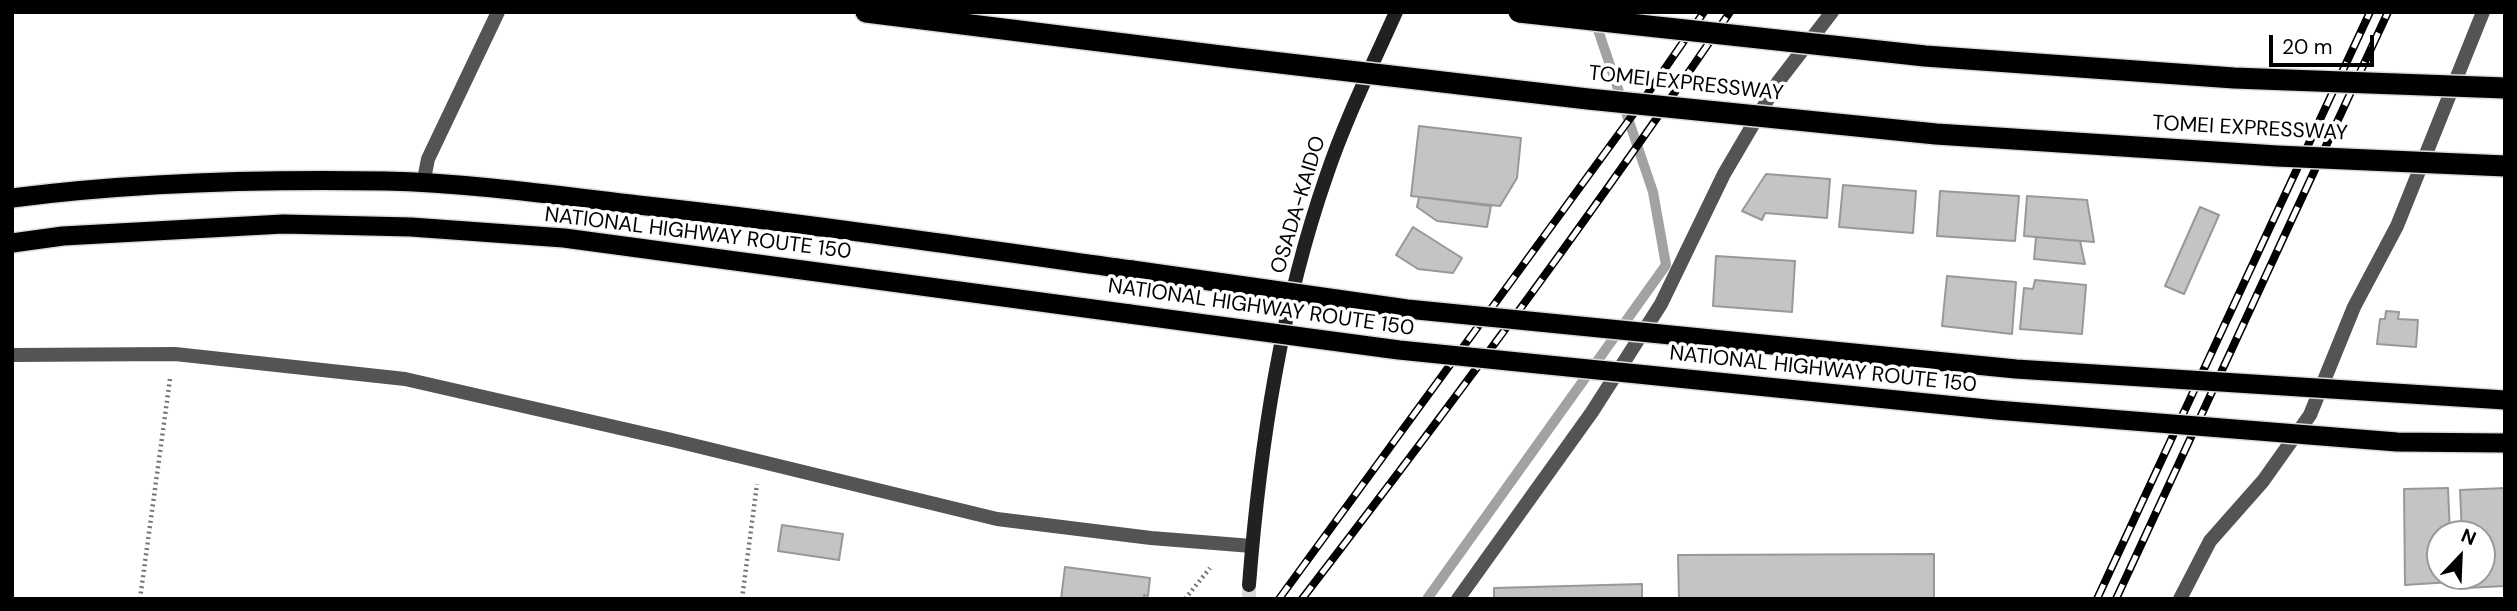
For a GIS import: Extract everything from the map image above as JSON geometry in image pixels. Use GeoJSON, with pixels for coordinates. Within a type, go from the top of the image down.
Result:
{"type":"FeatureCollection","features":[{"type":"Feature","properties":{"kind":"highway","name":"TOMEI EXPRESSWAY"},"geometry":{"type":"LineString","coordinates":[[866,12],[1588,99],[1936,134],[2277,156],[2505,166]]}},
{"type":"Feature","properties":{"kind":"highway"},"geometry":{"type":"LineString","coordinates":[[1520,12],[1939,57],[2234,78],[2505,88]]}},
{"type":"Feature","properties":{"kind":"highway","name":"NATIONAL HIGHWAY ROUTE 150"},"geometry":{"type":"LineString","coordinates":[[12,198],[62,191],[275,181],[388,181],[505,190],[787,221],[1407,309],[2016,369],[2505,400]]}},
{"type":"Feature","properties":{"kind":"highway","name":"NATIONAL HIGHWAY ROUTE 150"},"geometry":{"type":"LineString","coordinates":[[12,243],[63,236],[283,224],[411,227],[564,238],[1399,350],[1996,410],[2397,442],[2505,443]]}},
{"type":"Feature","properties":{"kind":"main road","name":"OSADA-KAIDO"},"geometry":{"type":"LineString","coordinates":[[1249,585],[1270,393],[1301,262],[1327,175],[1348,119],[1396,12]]}},
{"type":"Feature","properties":{"kind":"street"},"geometry":{"type":"LineString","coordinates":[[424,184],[428,159],[498,12]]}},
{"type":"Feature","properties":{"kind":"street"},"geometry":{"type":"LineString","coordinates":[[1458,599],[1592,412],[1661,304],[1724,174],[1778,82],[1832,12]]}},
{"type":"Feature","properties":{"kind":"street"},"geometry":{"type":"LineString","coordinates":[[2180,599],[2210,541],[2263,481],[2310,415],[2354,307],[2397,226],[2483,12]]}},
{"type":"Feature","properties":{"kind":"street"},"geometry":{"type":"LineString","coordinates":[[12,355],[175,354],[405,379],[997,519],[1252,546]]}},
{"type":"Feature","properties":{"kind":"path"},"geometry":{"type":"LineString","coordinates":[[140,599],[170,378]]}},
{"type":"Feature","properties":{"kind":"path"},"geometry":{"type":"LineString","coordinates":[[742,599],[760,462]]}},
{"type":"Feature","properties":{"kind":"path"},"geometry":{"type":"LineString","coordinates":[[1185,599],[1228,545]]}},
{"type":"Feature","properties":{"kind":"building"},"geometry":{"type":"Polygon","coordinates":[[[1419,126],[1521,138],[1517,178],[1500,206],[1411,196],[1419,126]]]}},
{"type":"Feature","properties":{"kind":"building"},"geometry":{"type":"Polygon","coordinates":[[[1766,174],[1830,179],[1827,218],[1765,213],[1762,220],[1742,211],[1766,174]]]}},
{"type":"Feature","properties":{"kind":"building"},"geometry":{"type":"Polygon","coordinates":[[[1843,185],[1916,191],[1913,233],[1839,227],[1843,185]]]}},
{"type":"Feature","properties":{"kind":"building"},"geometry":{"type":"Polygon","coordinates":[[[1940,191],[2019,196],[2015,241],[1937,236],[1940,191]]]}},
{"type":"Feature","properties":{"kind":"building"},"geometry":{"type":"Polygon","coordinates":[[[2027,196],[2087,200],[2094,242],[2024,236],[2027,196]]]}},
{"type":"Feature","properties":{"kind":"building"},"geometry":{"type":"Polygon","coordinates":[[[1419,197],[1491,206],[1487,227],[1437,221],[1417,207],[1419,197]]]}},
{"type":"Feature","properties":{"kind":"building"},"geometry":{"type":"Polygon","coordinates":[[[2200,207],[2219,215],[2184,294],[2165,286],[2200,207]]]}},
{"type":"Feature","properties":{"kind":"building"},"geometry":{"type":"Polygon","coordinates":[[[1413,227],[1462,258],[1453,273],[1418,269],[1396,255],[1413,227]]]}},
{"type":"Feature","properties":{"kind":"building"},"geometry":{"type":"Polygon","coordinates":[[[2036,237],[2080,241],[2085,264],[2034,259],[2036,237]]]}},
{"type":"Feature","properties":{"kind":"building"},"geometry":{"type":"Polygon","coordinates":[[[1716,256],[1795,261],[1792,312],[1713,306],[1716,256]]]}},
{"type":"Feature","properties":{"kind":"building"},"geometry":{"type":"Polygon","coordinates":[[[1947,276],[2016,282],[2012,334],[1942,326],[1947,276]]]}},
{"type":"Feature","properties":{"kind":"building"},"geometry":{"type":"Polygon","coordinates":[[[2035,280],[2086,285],[2082,334],[2020,329],[2024,288],[2033,289],[2035,280]]]}},
{"type":"Feature","properties":{"kind":"building"},"geometry":{"type":"Polygon","coordinates":[[[2386,311],[2399,312],[2398,319],[2418,320],[2416,347],[2377,344],[2380,319],[2385,319],[2386,311]]]}},
{"type":"Feature","properties":{"kind":"building"},"geometry":{"type":"Polygon","coordinates":[[[2448,488],[2449,520],[2426,520],[2426,584],[2405,585],[2404,489],[2448,488]]]}},
{"type":"Feature","properties":{"kind":"building"},"geometry":{"type":"Polygon","coordinates":[[[2505,488],[2505,586],[2496,586],[2496,520],[2461,520],[2460,490],[2505,488]]]}},
{"type":"Feature","properties":{"kind":"building"},"geometry":{"type":"Polygon","coordinates":[[[782,525],[843,534],[839,560],[778,551],[782,525]]]}},
{"type":"Feature","properties":{"kind":"building"},"geometry":{"type":"Polygon","coordinates":[[[1934,554],[1934,599],[1679,599],[1678,555],[1934,554]]]}},
{"type":"Feature","properties":{"kind":"building"},"geometry":{"type":"Polygon","coordinates":[[[1065,567],[1150,578],[1148,596],[1144,595],[1144,599],[1061,599],[1065,567]]]}},
{"type":"Feature","properties":{"kind":"building"},"geometry":{"type":"Polygon","coordinates":[[[1642,584],[1642,599],[1494,599],[1494,588],[1642,584]]]}},
{"type":"Feature","properties":{"kind":"waterway"},"geometry":{"type":"LineString","coordinates":[[1427,599],[1666,265],[1653,192],[1594,18]]}},
{"type":"Feature","properties":{"kind":"tunnel"},"geometry":{"type":"LineString","coordinates":[[1249,585],[1249,599]]}},
{"type":"Feature","properties":{"kind":"railway"},"geometry":{"type":"LineString","coordinates":[[1279,599],[1637,109],[1704,12]]}},
{"type":"Feature","properties":{"kind":"railway"},"geometry":{"type":"LineString","coordinates":[[1302,599],[1520,309],[1730,12]]}},
{"type":"Feature","properties":{"kind":"railway"},"geometry":{"type":"LineString","coordinates":[[2097,599],[2370,12]]}},
{"type":"Feature","properties":{"kind":"railway"},"geometry":{"type":"LineString","coordinates":[[2116,599],[2388,12]]}}]}
